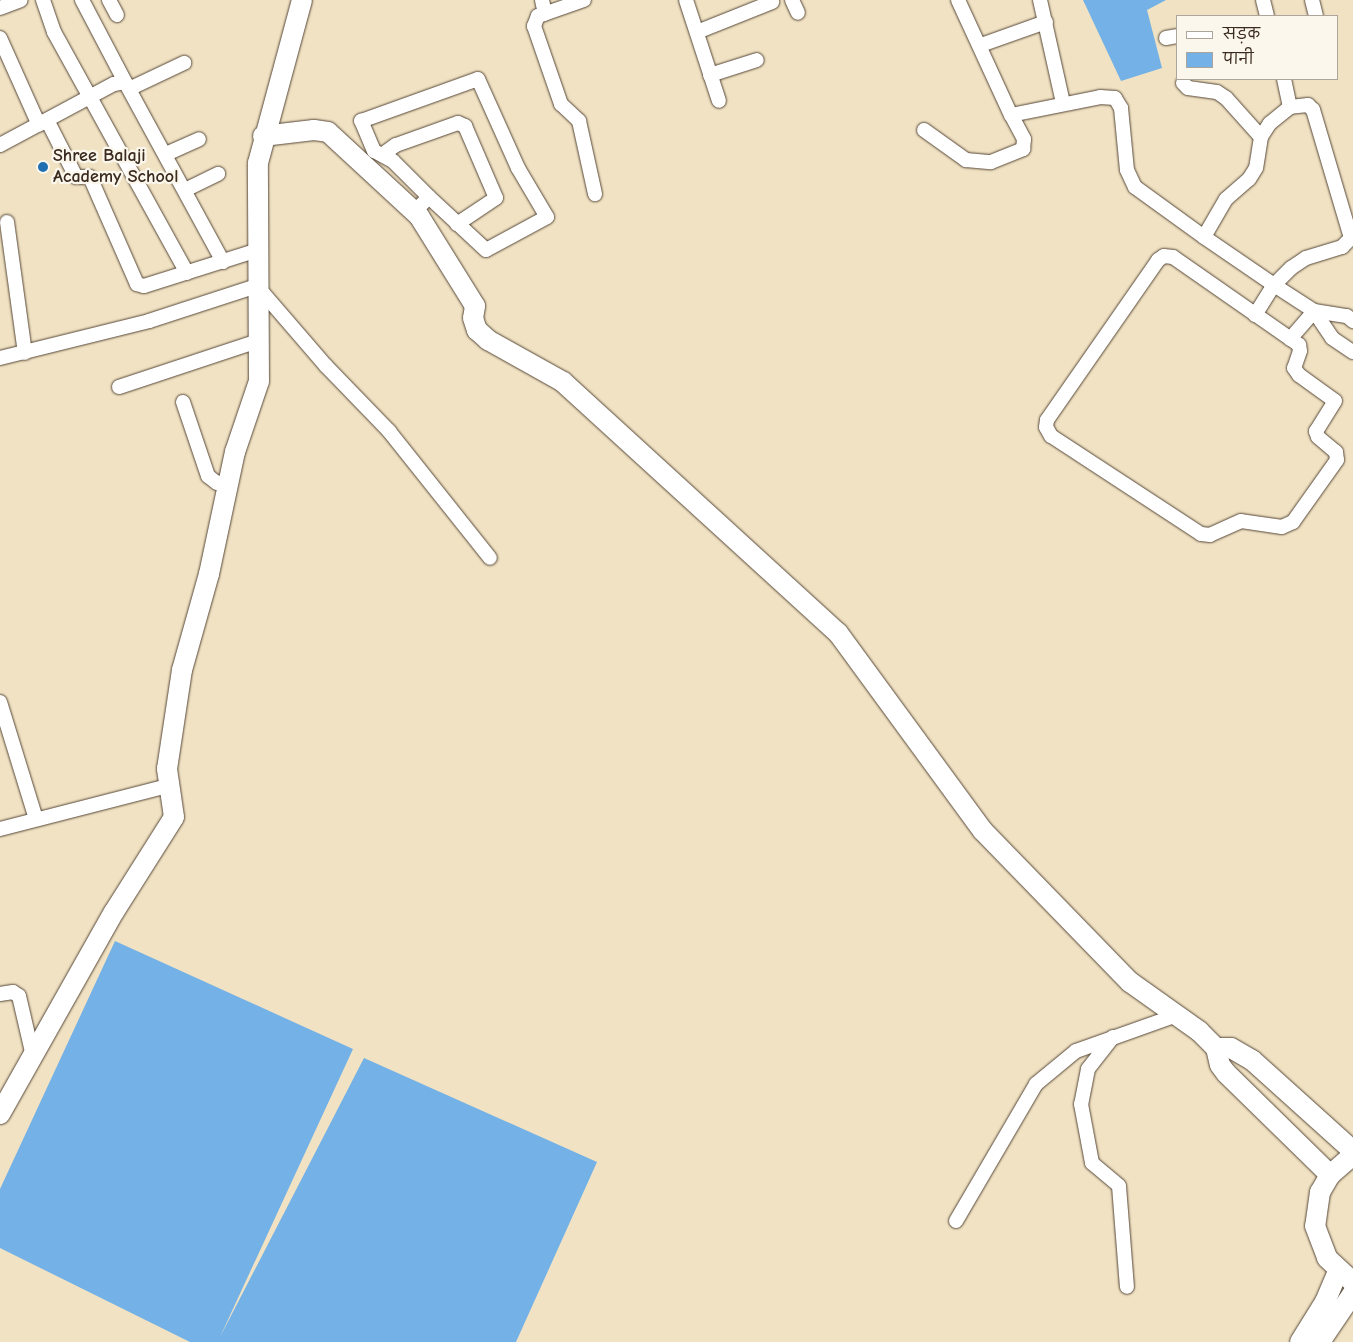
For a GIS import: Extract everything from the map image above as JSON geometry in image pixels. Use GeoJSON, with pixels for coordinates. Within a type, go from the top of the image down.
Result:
{"type":"FeatureCollection","features":[{"type":"Feature","properties":{"kind":"street"},"geometry":{"type":"LineString","coordinates":[[0,8],[21,0]]}},
{"type":"Feature","properties":{"kind":"street"},"geometry":{"type":"LineString","coordinates":[[43,0],[54,32],[187,273]]}},
{"type":"Feature","properties":{"kind":"street"},"geometry":{"type":"LineString","coordinates":[[82,0],[223,262]]}},
{"type":"Feature","properties":{"kind":"street"},"geometry":{"type":"LineString","coordinates":[[109,0],[117,15]]}},
{"type":"Feature","properties":{"kind":"street"},"geometry":{"type":"LineString","coordinates":[[0,1114],[127,888],[174,817],[167,769],[182,670],[209,574],[228,482],[259,381],[258,250],[255,193],[263,136],[302,0]]}},
{"type":"Feature","properties":{"kind":"street"},"geometry":{"type":"LineString","coordinates":[[542,0],[545,14]]}},
{"type":"Feature","properties":{"kind":"street"},"geometry":{"type":"LineString","coordinates":[[584,0],[538,16],[534,26],[560,104],[579,121],[595,194]]}},
{"type":"Feature","properties":{"kind":"street"},"geometry":{"type":"LineString","coordinates":[[686,0],[718,101]]}},
{"type":"Feature","properties":{"kind":"street"},"geometry":{"type":"LineString","coordinates":[[1040,0],[1063,103]]}},
{"type":"Feature","properties":{"kind":"street"},"geometry":{"type":"LineString","coordinates":[[1263,0],[1264,15]]}},
{"type":"Feature","properties":{"kind":"street"},"geometry":{"type":"LineString","coordinates":[[1312,0],[1316,15]]}},
{"type":"Feature","properties":{"kind":"street"},"geometry":{"type":"LineString","coordinates":[[924,130],[966,160],[991,162],[1023,149],[1024,139],[960,1]]}},
{"type":"Feature","properties":{"kind":"street"},"geometry":{"type":"LineString","coordinates":[[697,32],[772,2]]}},
{"type":"Feature","properties":{"kind":"street"},"geometry":{"type":"LineString","coordinates":[[981,45],[1046,22]]}},
{"type":"Feature","properties":{"kind":"street"},"geometry":{"type":"LineString","coordinates":[[0,38],[43,123],[76,177],[90,177],[137,284],[144,286],[258,250]]}},
{"type":"Feature","properties":{"kind":"street"},"geometry":{"type":"LineString","coordinates":[[710,75],[756,60]]}},
{"type":"Feature","properties":{"kind":"street"},"geometry":{"type":"LineString","coordinates":[[0,146],[120,81],[128,85],[184,64]]}},
{"type":"Feature","properties":{"kind":"street"},"geometry":{"type":"LineString","coordinates":[[478,80],[518,168],[547,217],[486,250],[429,197],[393,161],[374,151],[361,120],[478,80]]}},
{"type":"Feature","properties":{"kind":"street"},"geometry":{"type":"LineString","coordinates":[[1284,80],[1290,107]]}},
{"type":"Feature","properties":{"kind":"street"},"geometry":{"type":"LineString","coordinates":[[1183,82],[1188,88],[1217,92],[1226,98],[1261,137]]}},
{"type":"Feature","properties":{"kind":"street"},"geometry":{"type":"LineString","coordinates":[[1011,114],[1063,103],[1115,98],[1122,108],[1127,170],[1135,187],[1314,311],[1332,338],[1353,352]]}},
{"type":"Feature","properties":{"kind":"street"},"geometry":{"type":"LineString","coordinates":[[1204,236],[1226,199],[1249,179],[1256,168],[1261,137],[1270,123],[1290,107],[1308,105],[1313,110],[1351,238],[1342,247],[1306,258],[1274,284],[1256,315]]}},
{"type":"Feature","properties":{"kind":"street"},"geometry":{"type":"LineString","coordinates":[[382,155],[396,145],[458,123],[465,126],[496,198],[457,224]]}},
{"type":"Feature","properties":{"kind":"street"},"geometry":{"type":"LineString","coordinates":[[263,136],[323,130],[414,212],[475,306],[473,318],[477,330],[488,340],[563,382],[838,633],[983,831],[1130,982],[1200,1031],[1216,1048],[1220,1065],[1226,1073],[1330,1175]]}},
{"type":"Feature","properties":{"kind":"street"},"geometry":{"type":"LineString","coordinates":[[166,154],[199,139]]}},
{"type":"Feature","properties":{"kind":"street"},"geometry":{"type":"LineString","coordinates":[[185,190],[218,174]]}},
{"type":"Feature","properties":{"kind":"street"},"geometry":{"type":"LineString","coordinates":[[414,212],[429,197]]}},
{"type":"Feature","properties":{"kind":"street"},"geometry":{"type":"LineString","coordinates":[[7,222],[25,353]]}},
{"type":"Feature","properties":{"kind":"street"},"geometry":{"type":"LineString","coordinates":[[1164,256],[1173,257],[1290,339],[1301,348],[1294,368],[1299,375],[1335,400],[1316,431],[1338,456],[1293,522],[1282,526],[1241,521],[1210,535],[1201,534],[1051,436],[1046,427],[1052,412],[1158,260],[1164,256]]}},
{"type":"Feature","properties":{"kind":"street"},"geometry":{"type":"LineString","coordinates":[[0,358],[149,322],[257,286]]}},
{"type":"Feature","properties":{"kind":"street"},"geometry":{"type":"LineString","coordinates":[[257,286],[326,366],[389,431],[490,558]]}},
{"type":"Feature","properties":{"kind":"street"},"geometry":{"type":"LineString","coordinates":[[1314,311],[1347,316],[1353,321]]}},
{"type":"Feature","properties":{"kind":"street"},"geometry":{"type":"LineString","coordinates":[[1290,339],[1314,311]]}},
{"type":"Feature","properties":{"kind":"street"},"geometry":{"type":"LineString","coordinates":[[119,386],[258,340]]}},
{"type":"Feature","properties":{"kind":"street"},"geometry":{"type":"LineString","coordinates":[[182,402],[208,476],[217,484],[228,482]]}},
{"type":"Feature","properties":{"kind":"street"},"geometry":{"type":"LineString","coordinates":[[0,702],[36,819]]}},
{"type":"Feature","properties":{"kind":"street"},"geometry":{"type":"LineString","coordinates":[[0,829],[168,786]]}},
{"type":"Feature","properties":{"kind":"street"},"geometry":{"type":"LineString","coordinates":[[0,994],[13,992],[19,996],[33,1056]]}},
{"type":"Feature","properties":{"kind":"street"},"geometry":{"type":"LineString","coordinates":[[956,1221],[1036,1084],[1076,1051],[1113,1036],[1177,1015]]}},
{"type":"Feature","properties":{"kind":"street"},"geometry":{"type":"LineString","coordinates":[[1113,1036],[1088,1069],[1081,1104],[1092,1163],[1119,1186],[1127,1287]]}},
{"type":"Feature","properties":{"kind":"street"},"geometry":{"type":"LineString","coordinates":[[1216,1048],[1231,1048],[1252,1060],[1353,1151]]}},
{"type":"Feature","properties":{"kind":"street"},"geometry":{"type":"LineString","coordinates":[[1300,1342],[1345,1277],[1319,1243],[1315,1226],[1320,1192],[1330,1175],[1353,1155]]}},
{"type":"Feature","properties":{"kind":"street"},"geometry":{"type":"LineString","coordinates":[[1320,1342],[1353,1293]]}},
{"type":"Feature","properties":{"kind":"water"},"geometry":{"type":"Polygon","coordinates":[[[1083,0],[1166,0],[1147,10],[1162,68],[1121,81],[1083,0]]]}},
{"type":"Feature","properties":{"kind":"water"},"geometry":{"type":"Polygon","coordinates":[[[115,941],[353,1049],[220,1337],[364,1058],[597,1162],[516,1342],[190,1342],[0,1248],[0,1189],[115,941]]]}},
{"type":"Feature","properties":{"kind":"place","name":"Shree Balaji Academy School"},"geometry":{"type":"Point","coordinates":[43,167]}}]}
